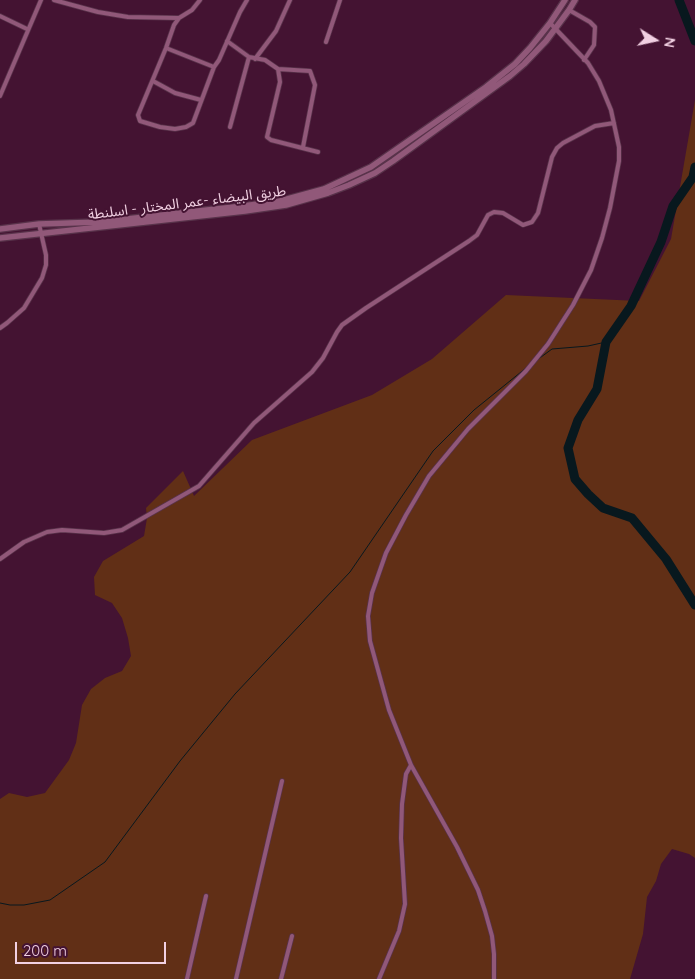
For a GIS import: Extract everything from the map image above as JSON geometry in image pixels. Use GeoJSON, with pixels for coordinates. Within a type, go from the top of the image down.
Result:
{"type":"FeatureCollection","features":[{"type":"Feature","properties":{"kind":"main road","name":"طريق البيضاء -عمر المختار - اسلنطة"},"geometry":{"type":"LineString","coordinates":[[0,228],[39,224],[100,222],[243,206],[280,201],[324,189],[371,167],[486,87],[515,64],[530,48],[565,0]]}},
{"type":"Feature","properties":{"kind":"main road","name":"طريق البيضاء -عمر المختار - اسلنطة"},"geometry":{"type":"LineString","coordinates":[[0,238],[245,212],[286,205],[328,194],[375,173],[447,124],[498,85],[524,64],[556,28],[575,0]]}},
{"type":"Feature","properties":{"kind":"street"},"geometry":{"type":"LineString","coordinates":[[0,96],[41,0]]}},
{"type":"Feature","properties":{"kind":"street"},"geometry":{"type":"LineString","coordinates":[[54,0],[98,12],[128,17],[179,18]]}},
{"type":"Feature","properties":{"kind":"street"},"geometry":{"type":"LineString","coordinates":[[200,0],[192,10],[179,18],[174,25],[138,115],[140,121],[175,129],[186,127],[196,119],[214,67],[240,12],[248,0]]}},
{"type":"Feature","properties":{"kind":"street"},"geometry":{"type":"LineString","coordinates":[[255,59],[276,31],[290,0]]}},
{"type":"Feature","properties":{"kind":"street"},"geometry":{"type":"LineString","coordinates":[[326,42],[340,0]]}},
{"type":"Feature","properties":{"kind":"street"},"geometry":{"type":"LineString","coordinates":[[569,10],[596,27],[594,46],[584,60]]}},
{"type":"Feature","properties":{"kind":"street"},"geometry":{"type":"LineString","coordinates":[[0,16],[27,29]]}},
{"type":"Feature","properties":{"kind":"street"},"geometry":{"type":"LineString","coordinates":[[494,979],[492,936],[478,890],[457,846],[412,765],[388,710],[370,641],[368,616],[378,571],[406,515],[429,476],[468,429],[526,371],[548,344],[573,305],[591,270],[610,208],[619,162],[619,147],[611,110],[599,81],[584,60],[550,23]]}},
{"type":"Feature","properties":{"kind":"street"},"geometry":{"type":"LineString","coordinates":[[227,41],[249,57],[265,60],[278,69],[310,71],[314,85],[303,147]]}},
{"type":"Feature","properties":{"kind":"street"},"geometry":{"type":"LineString","coordinates":[[166,48],[214,67]]}},
{"type":"Feature","properties":{"kind":"street"},"geometry":{"type":"LineString","coordinates":[[230,127],[249,57]]}},
{"type":"Feature","properties":{"kind":"street"},"geometry":{"type":"LineString","coordinates":[[278,69],[280,82],[267,137],[271,140],[318,152]]}},
{"type":"Feature","properties":{"kind":"street"},"geometry":{"type":"LineString","coordinates":[[153,81],[175,93],[201,100]]}},
{"type":"Feature","properties":{"kind":"street"},"geometry":{"type":"LineString","coordinates":[[0,558],[24,542],[47,532],[62,530],[104,534],[122,530],[199,486],[254,423],[312,372],[323,358],[342,325],[469,241],[477,235],[488,216],[494,212],[503,213],[524,225],[532,222],[538,213],[556,148],[594,126],[614,123]]}},
{"type":"Feature","properties":{"kind":"street"},"geometry":{"type":"LineString","coordinates":[[0,328],[24,308],[42,278],[46,265],[46,255],[39,224]]}},
{"type":"Feature","properties":{"kind":"street"},"geometry":{"type":"LineString","coordinates":[[379,979],[398,931],[405,904],[401,838],[402,804],[406,774],[412,765]]}},
{"type":"Feature","properties":{"kind":"street"},"geometry":{"type":"LineString","coordinates":[[236,979],[282,781]]}},
{"type":"Feature","properties":{"kind":"street"},"geometry":{"type":"LineString","coordinates":[[187,979],[206,896]]}},
{"type":"Feature","properties":{"kind":"street"},"geometry":{"type":"LineString","coordinates":[[281,979],[292,936]]}},
{"type":"Feature","properties":{"kind":"shaded area"},"geometry":{"type":"Polygon","coordinates":[[[695,100],[695,858],[689,854],[672,849],[661,864],[656,881],[647,897],[643,934],[630,979],[0,979],[0,799],[9,793],[27,797],[45,793],[69,760],[76,743],[82,705],[91,689],[105,678],[122,671],[131,656],[122,618],[112,603],[95,595],[94,577],[103,561],[144,536],[147,518],[146,508],[183,471],[194,496],[252,440],[372,395],[432,359],[506,295],[639,301],[671,239],[695,100]]]}},
{"type":"Feature","properties":{"kind":"waterway"},"geometry":{"type":"LineString","coordinates":[[679,0],[695,41]]}},
{"type":"Feature","properties":{"kind":"waterway"},"geometry":{"type":"LineString","coordinates":[[695,167],[693,177],[673,206],[661,242],[631,306],[606,342],[597,389],[578,420],[568,448],[575,479],[603,508],[632,518],[666,559],[695,605]]}},
{"type":"Feature","properties":{"kind":"waterway"},"geometry":{"type":"LineString","coordinates":[[537,360],[552,349],[588,346],[606,342]]}},
{"type":"Feature","properties":{"kind":"waterway"},"geometry":{"type":"LineString","coordinates":[[0,903],[24,905],[50,900],[105,862],[180,761],[235,694],[350,572],[433,451],[474,410],[526,368]]}}]}
